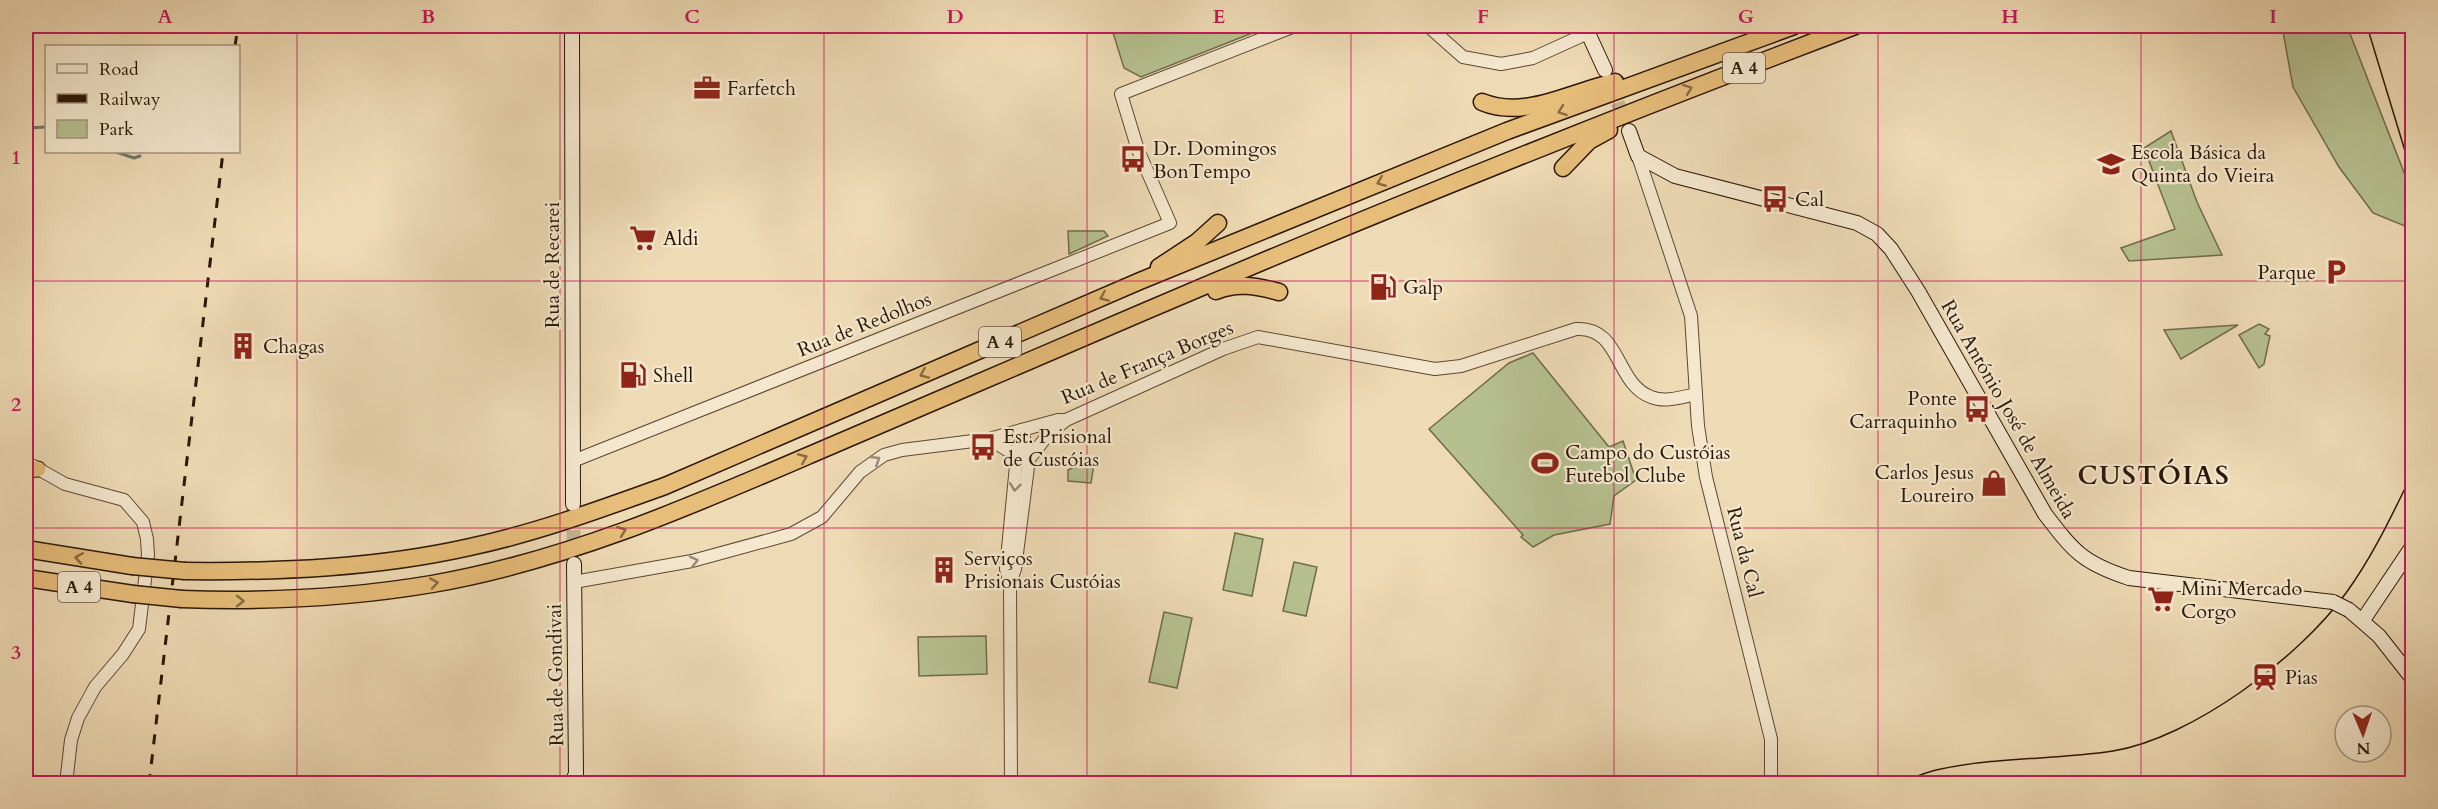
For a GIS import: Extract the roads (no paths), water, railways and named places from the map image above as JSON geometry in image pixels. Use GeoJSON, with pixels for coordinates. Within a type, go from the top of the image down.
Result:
{"type":"FeatureCollection","features":[{"type":"Feature","properties":{"kind":"highway","name":"A 4"},"geometry":{"type":"LineString","coordinates":[[26,549],[132,566],[185,571],[279,570],[424,555],[470,547],[584,515],[664,486],[1140,281],[1507,131],[1794,26]]}},
{"type":"Feature","properties":{"kind":"highway","name":"A 4"},"geometry":{"type":"LineString","coordinates":[[26,578],[182,599],[296,600],[372,592],[471,576],[582,546],[676,512],[1152,308],[1633,110],[1855,26]]}},
{"type":"Feature","properties":{"kind":"highway"},"geometry":{"type":"LineString","coordinates":[[1482,102],[1508,109],[1534,106],[1591,87],[1680,68]]}},
{"type":"Feature","properties":{"kind":"highway"},"geometry":{"type":"LineString","coordinates":[[1563,168],[1589,141],[1613,127],[1633,110]]}},
{"type":"Feature","properties":{"kind":"highway"},"geometry":{"type":"LineString","coordinates":[[1140,281],[1197,242],[1218,223]]}},
{"type":"Feature","properties":{"kind":"highway"},"geometry":{"type":"LineString","coordinates":[[1152,308],[1186,304],[1226,287],[1254,285],[1279,292]]}},
{"type":"Feature","properties":{"kind":"main road","name":"Rua de Recarei"},"geometry":{"type":"LineString","coordinates":[[572,26],[573,504]]}},
{"type":"Feature","properties":{"kind":"main road"},"geometry":{"type":"LineString","coordinates":[[1588,29],[1605,70]]}},
{"type":"Feature","properties":{"kind":"main road"},"geometry":{"type":"LineString","coordinates":[[1629,130],[1638,156]]}},
{"type":"Feature","properties":{"kind":"main road","name":"Rua António José de Almeida"},"geometry":{"type":"LineString","coordinates":[[1638,156],[1675,176],[1857,223],[1877,234],[1891,249],[1918,291],[2045,514],[2070,547],[2098,567],[2129,578],[2333,602],[2363,620],[2412,678]]}},
{"type":"Feature","properties":{"kind":"main road"},"geometry":{"type":"LineString","coordinates":[[2363,620],[2412,547]]}},
{"type":"Feature","properties":{"kind":"main road","name":"Rua de Gondivai"},"geometry":{"type":"LineString","coordinates":[[571,783],[576,774],[574,564]]}},
{"type":"Feature","properties":{"kind":"street","name":"Rua de Redolhos"},"geometry":{"type":"LineString","coordinates":[[573,461],[1170,223],[1138,150],[1120,93],[1295,26]]}},
{"type":"Feature","properties":{"kind":"street"},"geometry":{"type":"LineString","coordinates":[[1428,26],[1463,57],[1502,64],[1533,58],[1588,29]]}},
{"type":"Feature","properties":{"kind":"street","name":"Rua da Cal"},"geometry":{"type":"LineString","coordinates":[[1638,156],[1690,316],[1696,394],[1707,477],[1771,740],[1771,783]]}},
{"type":"Feature","properties":{"kind":"street","name":"Rua de França Borges"},"geometry":{"type":"LineString","coordinates":[[574,582],[692,561],[792,534],[822,517],[860,472],[884,455],[902,450],[989,439],[1058,420],[1066,420],[1250,339],[1266,337],[1435,369],[1461,366],[1576,329],[1589,329],[1605,338],[1634,385],[1644,394],[1668,399],[1696,394]]}},
{"type":"Feature","properties":{"kind":"street"},"geometry":{"type":"LineString","coordinates":[[1024,458],[1066,420]]}},
{"type":"Feature","properties":{"kind":"street"},"geometry":{"type":"LineString","coordinates":[[1011,783],[1010,584],[1015,569],[1024,458],[1022,430]]}},
{"type":"Feature","properties":{"kind":"street"},"geometry":{"type":"LineString","coordinates":[[989,439],[1024,458]]}},
{"type":"Feature","properties":{"kind":"street"},"geometry":{"type":"LineString","coordinates":[[29,464],[65,484],[124,500],[143,522],[147,539],[147,566],[139,629],[123,654],[95,687],[78,718],[71,740],[66,783]]}},
{"type":"Feature","properties":{"kind":"waterway"},"geometry":{"type":"LineString","coordinates":[[26,128],[45,127]]}},
{"type":"Feature","properties":{"kind":"waterway"},"geometry":{"type":"LineString","coordinates":[[119,153],[134,158],[140,156]]}},
{"type":"Feature","properties":{"kind":"tunnel"},"geometry":{"type":"LineString","coordinates":[[1610,83],[1626,124]]}},
{"type":"Feature","properties":{"kind":"tunnel"},"geometry":{"type":"LineString","coordinates":[[573,509],[574,556]]}},
{"type":"Feature","properties":{"kind":"tram line"},"geometry":{"type":"LineString","coordinates":[[2367,26],[2412,174]]}},
{"type":"Feature","properties":{"kind":"tram line"},"geometry":{"type":"LineString","coordinates":[[1898,784],[1931,771],[1958,766],[2113,751],[2144,743],[2176,730],[2209,712],[2242,692],[2272,668],[2326,618],[2365,565],[2412,474]]}},
{"type":"Feature","properties":{"kind":"railway"},"geometry":{"type":"LineString","coordinates":[[235,45],[238,26]]}},
{"type":"Feature","properties":{"kind":"railway"},"geometry":{"type":"LineString","coordinates":[[149,784],[223,153]]}},
{"type":"Feature","properties":{"kind":"place","name":"Farfetch"},"geometry":{"type":"Point","coordinates":[707,88]}},
{"type":"Feature","properties":{"kind":"place","name":"Dr. Domingos BonTempo"},"geometry":{"type":"Point","coordinates":[1133,159]}},
{"type":"Feature","properties":{"kind":"place","name":"Escola Básica da Quinta do Vieira"},"geometry":{"type":"Point","coordinates":[2111,164]}},
{"type":"Feature","properties":{"kind":"place","name":"Cal"},"geometry":{"type":"Point","coordinates":[1775,199]}},
{"type":"Feature","properties":{"kind":"place","name":"Aldi"},"geometry":{"type":"Point","coordinates":[643,238]}},
{"type":"Feature","properties":{"kind":"place","name":"Parque"},"geometry":{"type":"Point","coordinates":[2336,272]}},
{"type":"Feature","properties":{"kind":"place","name":"Galp"},"geometry":{"type":"Point","coordinates":[1383,287]}},
{"type":"Feature","properties":{"kind":"place","name":"Chagas"},"geometry":{"type":"Point","coordinates":[243,346]}},
{"type":"Feature","properties":{"kind":"place","name":"Shell"},"geometry":{"type":"Point","coordinates":[633,375]}},
{"type":"Feature","properties":{"kind":"place","name":"Ponte Carraquinho"},"geometry":{"type":"Point","coordinates":[1977,409]}},
{"type":"Feature","properties":{"kind":"place","name":"Est. Prisional de Custóias"},"geometry":{"type":"Point","coordinates":[983,447]}},
{"type":"Feature","properties":{"kind":"place","name":"Campo do Custóias Futebol Clube"},"geometry":{"type":"Point","coordinates":[1545,463]}},
{"type":"Feature","properties":{"kind":"place","name":"Carlos Jesus Loureiro"},"geometry":{"type":"Point","coordinates":[1994,483]}},
{"type":"Feature","properties":{"kind":"place","name":"Serviços Prisionais Custóias"},"geometry":{"type":"Point","coordinates":[944,570]}},
{"type":"Feature","properties":{"kind":"place","name":"Mini Mercado Corgo"},"geometry":{"type":"Point","coordinates":[2161,599]}},
{"type":"Feature","properties":{"kind":"place","name":"Pias"},"geometry":{"type":"Point","coordinates":[2265,677]}},
{"type":"Feature","properties":{"kind":"district","name":"CUSTÓIAS"},"geometry":{"type":"Point","coordinates":[2154,475]}}]}
